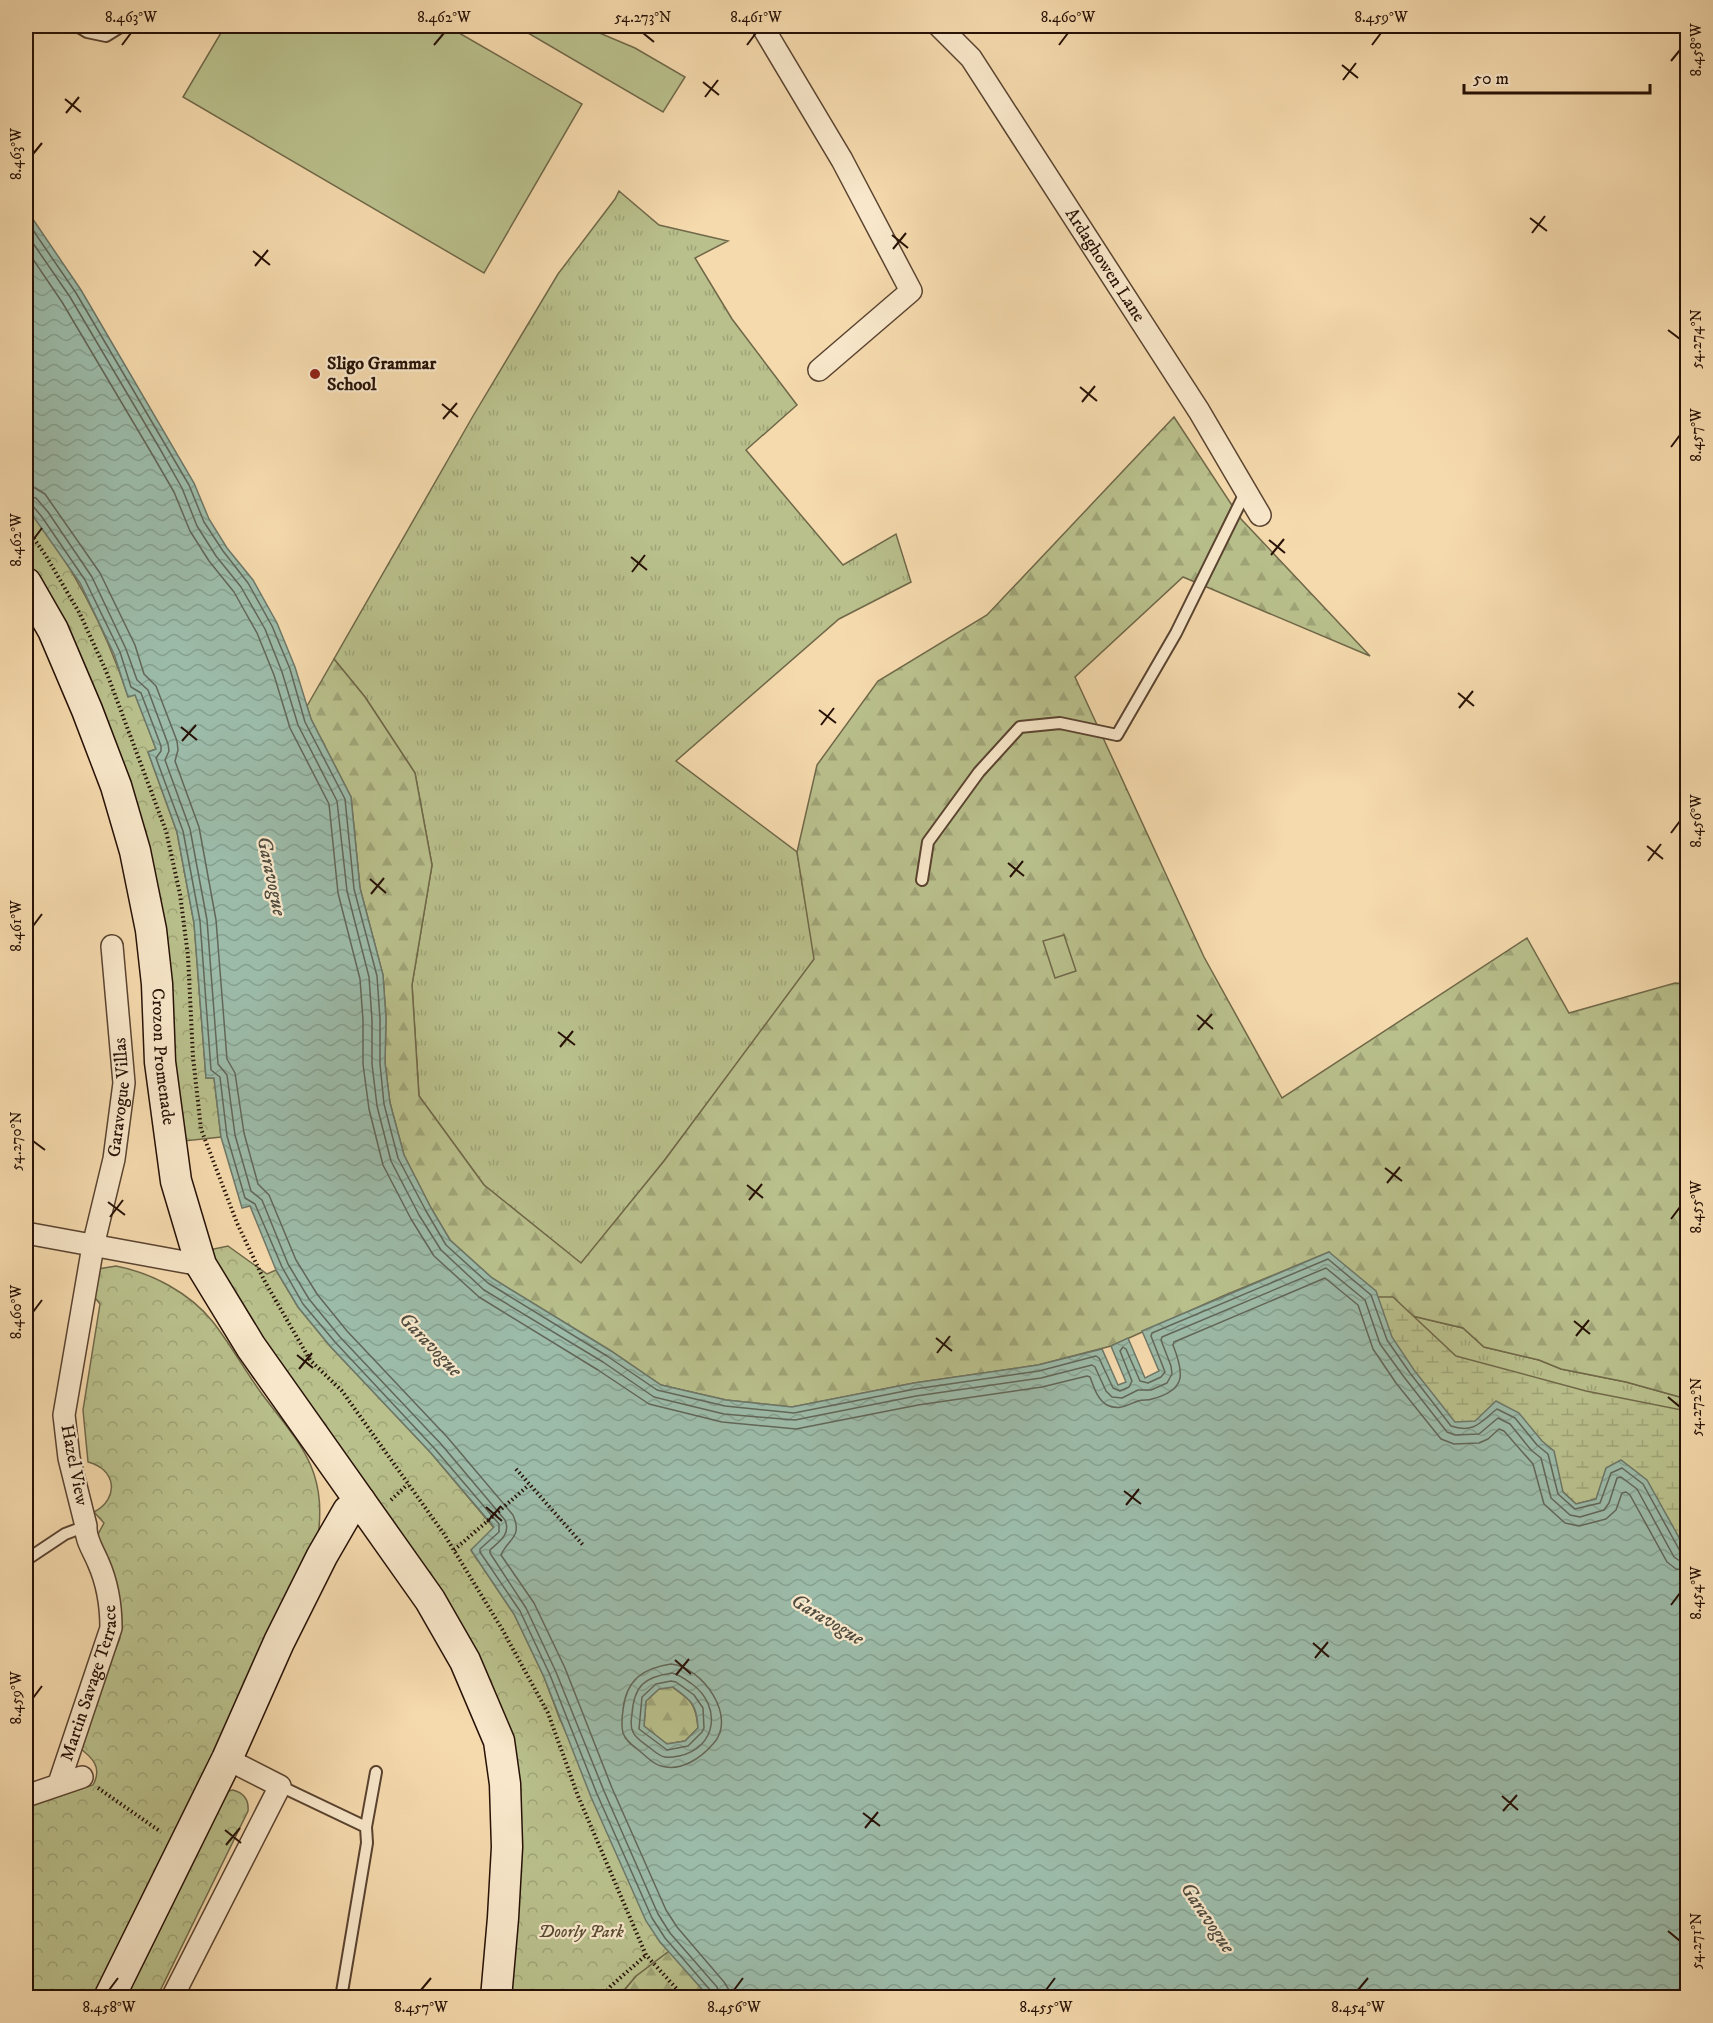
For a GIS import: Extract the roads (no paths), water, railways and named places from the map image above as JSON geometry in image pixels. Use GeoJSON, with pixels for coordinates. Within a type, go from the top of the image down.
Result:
{"type":"FeatureCollection","features":[{"type":"Feature","properties":{"kind":"street"},"geometry":{"type":"LineString","coordinates":[[762,26],[842,160],[911,291],[819,370]]}},
{"type":"Feature","properties":{"kind":"street","name":"Ardaghowen Lane"},"geometry":{"type":"LineString","coordinates":[[939,26],[971,58],[1199,411],[1260,515]]}},
{"type":"Feature","properties":{"kind":"street","name":"Crozon Promenade"},"geometry":{"type":"LineString","coordinates":[[26,583],[53,630],[87,710],[116,786],[135,851],[151,930],[157,984],[160,1062],[176,1181],[201,1265],[251,1347],[360,1501]]}},
{"type":"Feature","properties":{"kind":"street","name":"Garavogue Villas"},"geometry":{"type":"LineString","coordinates":[[64,1415],[93,1246],[114,1159],[124,1083],[112,946]]}},
{"type":"Feature","properties":{"kind":"street"},"geometry":{"type":"LineString","coordinates":[[26,1233],[201,1265]]}},
{"type":"Feature","properties":{"kind":"street","name":"Hazel View"},"geometry":{"type":"LineString","coordinates":[[64,1415],[69,1458],[84,1521]]}},
{"type":"Feature","properties":{"kind":"street"},"geometry":{"type":"LineString","coordinates":[[109,1998],[227,1759],[279,1642],[322,1556],[348,1511],[360,1501],[430,1600],[465,1661],[499,1741],[505,1784],[507,1847],[496,1998]]}},
{"type":"Feature","properties":{"kind":"street","name":"Martin Savage Terrace"},"geometry":{"type":"LineString","coordinates":[[59,1784],[111,1628],[111,1606],[99,1563],[85,1534],[84,1521]]}},
{"type":"Feature","properties":{"kind":"street"},"geometry":{"type":"LineString","coordinates":[[172,1998],[280,1786],[227,1759]]}},
{"type":"Feature","properties":{"kind":"street","name":"Martin Savage Terrace"},"geometry":{"type":"LineString","coordinates":[[26,1796],[82,1777]]}},
{"type":"Feature","properties":{"kind":"lane"},"geometry":{"type":"LineString","coordinates":[[77,26],[87,32],[106,36],[122,26]]}},
{"type":"Feature","properties":{"kind":"lane"},"geometry":{"type":"LineString","coordinates":[[921,880],[928,842],[979,772],[1020,727],[1060,723],[1117,735],[1176,633],[1246,491]]}},
{"type":"Feature","properties":{"kind":"lane"},"geometry":{"type":"LineString","coordinates":[[26,1560],[84,1521]]}},
{"type":"Feature","properties":{"kind":"lane"},"geometry":{"type":"LineString","coordinates":[[341,1998],[367,1843],[366,1827],[376,1772]]}},
{"type":"Feature","properties":{"kind":"lane"},"geometry":{"type":"LineString","coordinates":[[280,1786],[366,1827]]}},
{"type":"Feature","properties":{"kind":"water","name":"Garavogue"},"geometry":{"type":"Polygon","coordinates":[[[26,209],[81,290],[194,483],[209,519],[227,548],[253,580],[277,623],[295,667],[311,719],[351,797],[360,888],[383,975],[386,1019],[385,1063],[390,1103],[404,1155],[431,1208],[450,1240],[492,1278],[611,1351],[661,1385],[726,1400],[792,1407],[914,1383],[1038,1365],[1102,1349],[1118,1385],[1126,1382],[1111,1346],[1128,1338],[1145,1378],[1159,1371],[1142,1331],[1329,1252],[1376,1291],[1392,1337],[1414,1370],[1455,1422],[1475,1421],[1496,1401],[1519,1413],[1542,1441],[1554,1451],[1563,1492],[1576,1504],[1596,1499],[1606,1468],[1621,1460],[1647,1480],[1688,1555],[1687,1997],[709,1997],[660,1942],[646,1921],[591,1797],[544,1677],[514,1614],[471,1550],[494,1527],[431,1453],[330,1346],[298,1307],[276,1270],[250,1206],[242,1208],[221,1137],[214,1078],[206,1078],[194,923],[177,832],[148,752],[156,749],[135,695],[128,697],[114,654],[80,583],[26,506],[26,209]],[[673,1687],[659,1689],[646,1701],[644,1726],[667,1744],[685,1741],[698,1728],[692,1703],[673,1687]]]}},
{"type":"Feature","properties":{"kind":"place","name":"Sligo Grammar School"},"geometry":{"type":"Point","coordinates":[315,374]}},
{"type":"Feature","properties":{"kind":"park label","name":"Doorly Park"},"geometry":{"type":"Point","coordinates":[581,1932]}}]}
